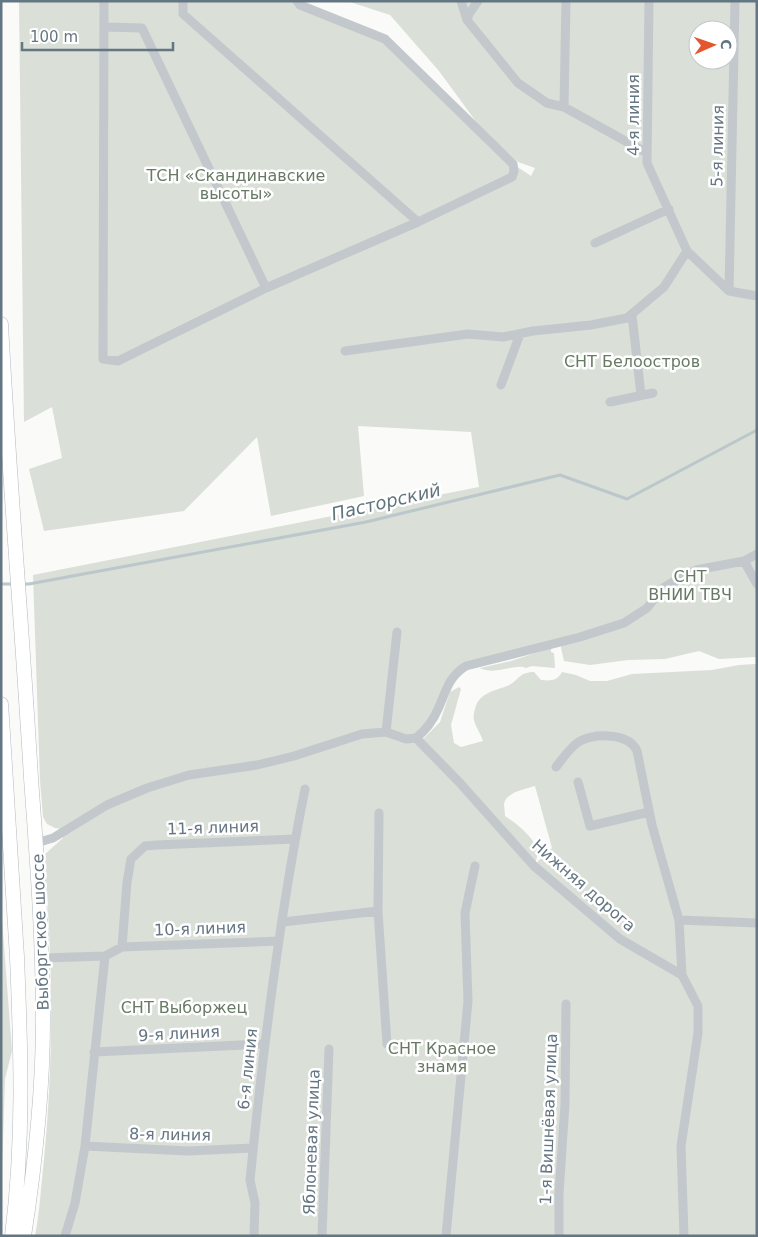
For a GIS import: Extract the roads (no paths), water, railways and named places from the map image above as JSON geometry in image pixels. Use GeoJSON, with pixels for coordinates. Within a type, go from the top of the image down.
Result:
{"type":"FeatureCollection","features":[{"type":"Feature","properties":{"kind":"main road","name":"Выборгское шоссе"},"geometry":{"type":"LineString","coordinates":[[1,324],[42,958],[43,1021],[39,1112],[24,1236]]}},
{"type":"Feature","properties":{"kind":"main road","name":"Выборгское шоссе"},"geometry":{"type":"LineString","coordinates":[[1,704],[14,903],[22,1074],[21,1152],[12,1236]]}},
{"type":"Feature","properties":{"kind":"street"},"geometry":{"type":"LineString","coordinates":[[104,1],[103,359],[118,361],[266,288],[418,222],[512,177],[514,171],[513,164],[385,39],[300,5],[297,1]]}},
{"type":"Feature","properties":{"kind":"street"},"geometry":{"type":"LineString","coordinates":[[183,1],[183,14],[418,222]]}},
{"type":"Feature","properties":{"kind":"street"},"geometry":{"type":"LineString","coordinates":[[460,1],[468,20],[518,83],[547,103],[564,107],[647,153]]}},
{"type":"Feature","properties":{"kind":"street"},"geometry":{"type":"LineString","coordinates":[[468,20],[469,14],[478,1]]}},
{"type":"Feature","properties":{"kind":"street"},"geometry":{"type":"LineString","coordinates":[[564,107],[566,1]]}},
{"type":"Feature","properties":{"kind":"street","name":"4-я линия"},"geometry":{"type":"LineString","coordinates":[[649,1],[647,163],[687,251]]}},
{"type":"Feature","properties":{"kind":"street","name":"5-я линия"},"geometry":{"type":"LineString","coordinates":[[729,291],[735,1]]}},
{"type":"Feature","properties":{"kind":"street"},"geometry":{"type":"LineString","coordinates":[[105,27],[142,28],[266,288]]}},
{"type":"Feature","properties":{"kind":"street"},"geometry":{"type":"LineString","coordinates":[[595,243],[669,209]]}},
{"type":"Feature","properties":{"kind":"street"},"geometry":{"type":"LineString","coordinates":[[345,352],[468,334],[503,338],[533,331],[591,325],[627,318],[664,287],[687,251],[729,291],[757,296]]}},
{"type":"Feature","properties":{"kind":"street"},"geometry":{"type":"LineString","coordinates":[[632,315],[640,395]]}},
{"type":"Feature","properties":{"kind":"street"},"geometry":{"type":"LineString","coordinates":[[500,385],[520,334]]}},
{"type":"Feature","properties":{"kind":"street"},"geometry":{"type":"LineString","coordinates":[[610,402],[653,393]]}},
{"type":"Feature","properties":{"kind":"street"},"geometry":{"type":"LineString","coordinates":[[36,843],[53,838],[107,805],[147,788],[175,779],[205,771],[257,765],[306,753],[352,736],[386,732],[406,739],[416,738],[431,723],[450,680],[466,666],[580,637],[624,623],[647,608],[664,588],[682,577],[696,570],[744,561],[757,554]]}},
{"type":"Feature","properties":{"kind":"street"},"geometry":{"type":"LineString","coordinates":[[744,561],[757,584]]}},
{"type":"Feature","properties":{"kind":"street"},"geometry":{"type":"LineString","coordinates":[[386,732],[397,632]]}},
{"type":"Feature","properties":{"kind":"street"},"geometry":{"type":"LineString","coordinates":[[556,767],[577,743],[589,738],[604,736],[627,740],[637,751],[649,812],[679,920],[682,975],[698,1006],[698,1033],[682,1146],[684,1236]]}},
{"type":"Feature","properties":{"kind":"street","name":"Нижняя дорога"},"geometry":{"type":"LineString","coordinates":[[416,738],[459,782],[534,866],[620,939],[682,975]]}},
{"type":"Feature","properties":{"kind":"street"},"geometry":{"type":"LineString","coordinates":[[578,782],[590,826],[649,812]]}},
{"type":"Feature","properties":{"kind":"street","name":"6-я линия"},"geometry":{"type":"LineString","coordinates":[[254,1236],[255,1203],[250,1180],[264,1044],[295,839],[305,789]]}},
{"type":"Feature","properties":{"kind":"street"},"geometry":{"type":"LineString","coordinates":[[379,813],[378,911],[387,1044]]}},
{"type":"Feature","properties":{"kind":"street","name":"11-я линия"},"geometry":{"type":"LineString","coordinates":[[122,947],[127,882],[131,859],[144,846],[295,839]]}},
{"type":"Feature","properties":{"kind":"street"},"geometry":{"type":"LineString","coordinates":[[446,1236],[468,1001],[464,913],[474,866]]}},
{"type":"Feature","properties":{"kind":"street"},"geometry":{"type":"LineString","coordinates":[[283,922],[378,911]]}},
{"type":"Feature","properties":{"kind":"street"},"geometry":{"type":"LineString","coordinates":[[679,920],[757,923]]}},
{"type":"Feature","properties":{"kind":"street","name":"10-я линия"},"geometry":{"type":"LineString","coordinates":[[122,947],[279,941]]}},
{"type":"Feature","properties":{"kind":"street"},"geometry":{"type":"LineString","coordinates":[[42,958],[105,956],[122,947]]}},
{"type":"Feature","properties":{"kind":"street"},"geometry":{"type":"LineString","coordinates":[[65,1236],[75,1203],[85,1146],[105,956]]}},
{"type":"Feature","properties":{"kind":"street"},"geometry":{"type":"LineString","coordinates":[[669,966],[680,957]]}},
{"type":"Feature","properties":{"kind":"street","name":"1-я Вишнёвая улица"},"geometry":{"type":"LineString","coordinates":[[559,1236],[559,1193],[565,1104],[566,1004]]}},
{"type":"Feature","properties":{"kind":"street","name":"9-я линия"},"geometry":{"type":"LineString","coordinates":[[94,1052],[264,1044]]}},
{"type":"Feature","properties":{"kind":"street","name":"Яблоневая улица"},"geometry":{"type":"LineString","coordinates":[[322,1236],[329,1049]]}},
{"type":"Feature","properties":{"kind":"street","name":"8-я линия"},"geometry":{"type":"LineString","coordinates":[[85,1146],[188,1151],[253,1148]]}},
{"type":"Feature","properties":{"kind":"waterway","name":"Пасторский"},"geometry":{"type":"LineString","coordinates":[[22,584],[366,522],[560,475],[627,499],[757,430]]}},
{"type":"Feature","properties":{"kind":"waterway","name":"Пасторский"},"geometry":{"type":"LineString","coordinates":[[1,584],[14,584]]}},
{"type":"Feature","properties":{"kind":"park label","name":"ТСН «Скандинавские высоты»"},"geometry":{"type":"Point","coordinates":[236,184]}},
{"type":"Feature","properties":{"kind":"park label","name":"СНТ Белоостров"},"geometry":{"type":"Point","coordinates":[632,361]}},
{"type":"Feature","properties":{"kind":"park label","name":"СНТ ВНИИ ТВЧ"},"geometry":{"type":"Point","coordinates":[690,585]}},
{"type":"Feature","properties":{"kind":"park label","name":"СНТ Выборжец"},"geometry":{"type":"Point","coordinates":[184,1007]}},
{"type":"Feature","properties":{"kind":"park label","name":"СНТ Красное знамя"},"geometry":{"type":"Point","coordinates":[442,1057]}}]}
